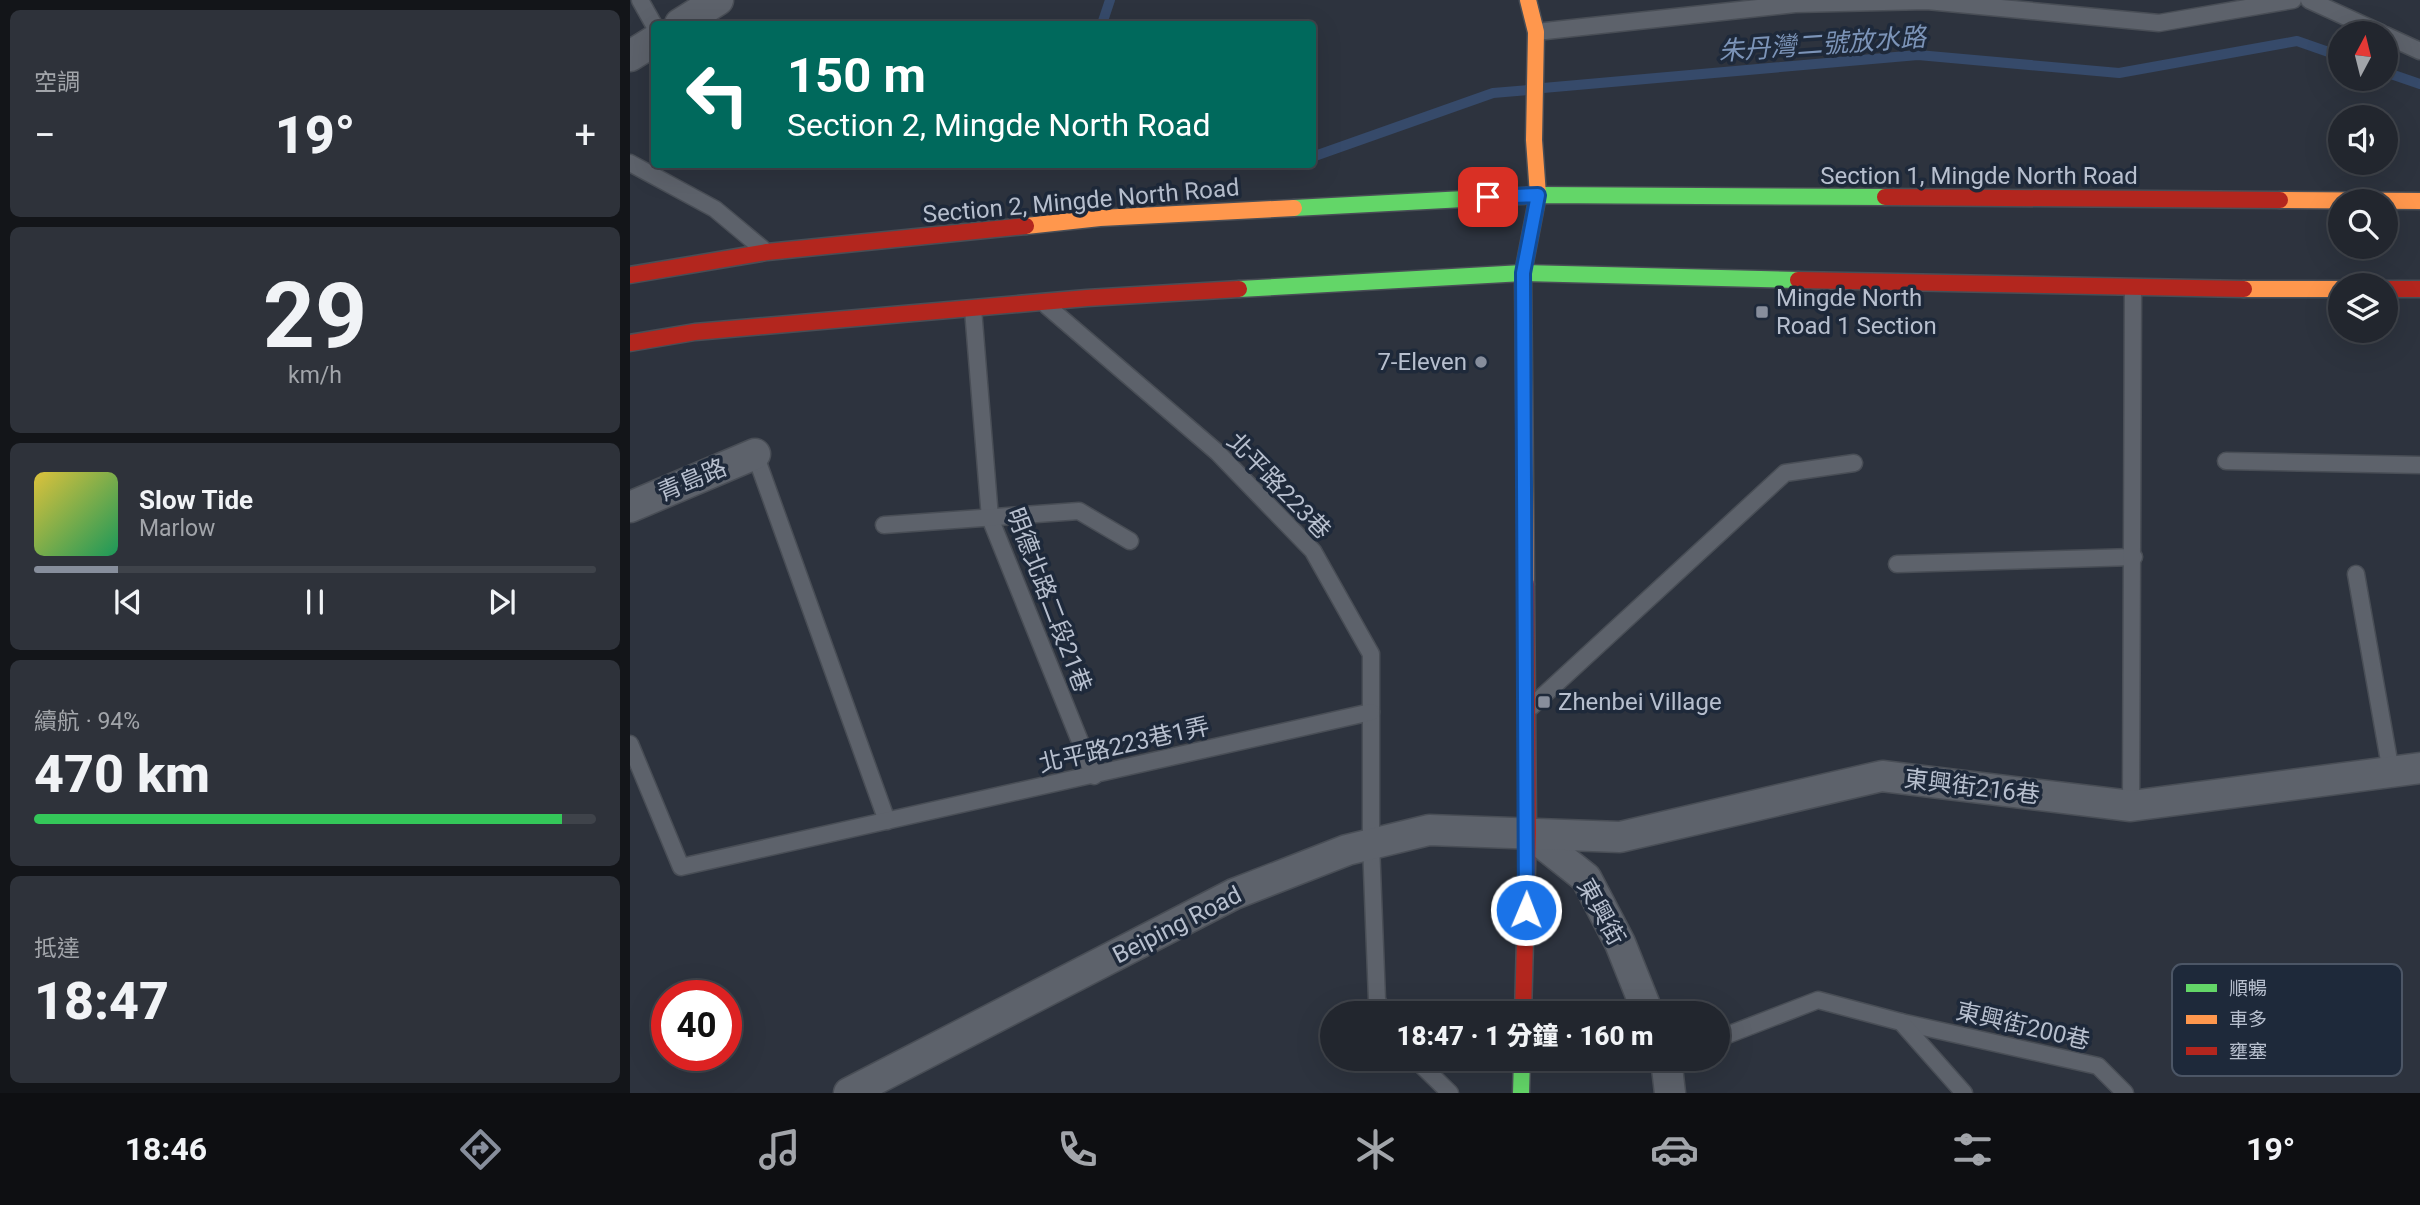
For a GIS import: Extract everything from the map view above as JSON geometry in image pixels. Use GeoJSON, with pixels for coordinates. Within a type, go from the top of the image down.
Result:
{"type":"FeatureCollection","features":[{"type":"Feature","properties":{"kind":"street"},"geometry":{"type":"LineString","coordinates":[[685,21],[719,0]]}},
{"type":"Feature","properties":{"kind":"street"},"geometry":{"type":"LineString","coordinates":[[1523,1001],[1528,832],[1523,273],[1538,195],[1534,140],[1536,32],[1528,0]]}},
{"type":"Feature","properties":{"kind":"street"},"geometry":{"type":"LineString","coordinates":[[630,56],[651,43]]}},
{"type":"Feature","properties":{"kind":"street","name":"Section 1, Mingde North Road"},"geometry":{"type":"LineString","coordinates":[[1538,195],[2420,201]]}},
{"type":"Feature","properties":{"kind":"street","name":"Section 2, Mingde North Road"},"geometry":{"type":"LineString","coordinates":[[630,275],[766,252],[1100,218],[1538,195]]}},
{"type":"Feature","properties":{"kind":"street"},"geometry":{"type":"LineString","coordinates":[[630,342],[695,332],[1042,302],[1523,273],[2133,289],[2328,289]]}},
{"type":"Feature","properties":{"kind":"street"},"geometry":{"type":"LineString","coordinates":[[2398,289],[2420,289]]}},
{"type":"Feature","properties":{"kind":"street","name":"青島路"},"geometry":{"type":"LineString","coordinates":[[630,507],[755,454]]}},
{"type":"Feature","properties":{"kind":"street","name":"東興街216巷"},"geometry":{"type":"LineString","coordinates":[[1528,832],[1620,837],[1882,776],[2131,806],[2420,768]]}},
{"type":"Feature","properties":{"kind":"street","name":"Beiping Road"},"geometry":{"type":"LineString","coordinates":[[849,1093],[1234,894],[1347,850],[1429,830],[1528,832]]}},
{"type":"Feature","properties":{"kind":"street","name":"東興街"},"geometry":{"type":"LineString","coordinates":[[1528,832],[1586,877],[1620,943],[1643,1001]]}},
{"type":"Feature","properties":{"kind":"street"},"geometry":{"type":"LineString","coordinates":[[1521,1093],[1522,1071]]}},
{"type":"Feature","properties":{"kind":"street"},"geometry":{"type":"LineString","coordinates":[[1668,1071],[1671,1093]]}},
{"type":"Feature","properties":{"kind":"lane"},"geometry":{"type":"LineString","coordinates":[[640,0],[652,21]]}},
{"type":"Feature","properties":{"kind":"lane"},"geometry":{"type":"LineString","coordinates":[[1536,32],[1795,4],[1927,1],[2159,23],[2293,0]]}},
{"type":"Feature","properties":{"kind":"lane"},"geometry":{"type":"LineString","coordinates":[[2309,0],[2355,21]]}},
{"type":"Feature","properties":{"kind":"lane"},"geometry":{"type":"LineString","coordinates":[[2398,41],[2420,51]]}},
{"type":"Feature","properties":{"kind":"lane"},"geometry":{"type":"LineString","coordinates":[[630,163],[715,209],[766,252]]}},
{"type":"Feature","properties":{"kind":"lane"},"geometry":{"type":"LineString","coordinates":[[2131,806],[2133,289]]}},
{"type":"Feature","properties":{"kind":"lane","name":"北平路223巷"},"geometry":{"type":"LineString","coordinates":[[1042,302],[1217,452],[1312,551],[1371,654],[1371,844],[1378,1001]]}},
{"type":"Feature","properties":{"kind":"lane","name":"明德北路二段21巷"},"geometry":{"type":"LineString","coordinates":[[973,309],[990,518],[1094,776]]}},
{"type":"Feature","properties":{"kind":"lane"},"geometry":{"type":"LineString","coordinates":[[755,454],[887,821]]}},
{"type":"Feature","properties":{"kind":"lane"},"geometry":{"type":"LineString","coordinates":[[2227,461],[2420,465]]}},
{"type":"Feature","properties":{"kind":"lane"},"geometry":{"type":"LineString","coordinates":[[1526,711],[1785,473],[1854,463]]}},
{"type":"Feature","properties":{"kind":"lane"},"geometry":{"type":"LineString","coordinates":[[884,525],[1079,511],[1130,541]]}},
{"type":"Feature","properties":{"kind":"lane"},"geometry":{"type":"LineString","coordinates":[[1897,564],[2133,557]]}},
{"type":"Feature","properties":{"kind":"lane"},"geometry":{"type":"LineString","coordinates":[[2356,574],[2390,772]]}},
{"type":"Feature","properties":{"kind":"lane","name":"北平路223巷1弄"},"geometry":{"type":"LineString","coordinates":[[630,744],[681,867],[1371,712]]}},
{"type":"Feature","properties":{"kind":"lane","name":"東興街200巷"},"geometry":{"type":"LineString","coordinates":[[1730,1034],[1818,1000],[1901,1022],[2098,1066],[2125,1093]]}},
{"type":"Feature","properties":{"kind":"lane"},"geometry":{"type":"LineString","coordinates":[[1901,1022],[1964,1093]]}},
{"type":"Feature","properties":{"kind":"lane"},"geometry":{"type":"LineString","coordinates":[[1427,1071],[1450,1093]]}},
{"type":"Feature","properties":{"kind":"waterway","name":"朱丹灣二號放水路"},"geometry":{"type":"LineString","coordinates":[[1103,21],[1110,0]]}},
{"type":"Feature","properties":{"kind":"waterway","name":"朱丹灣二號放水路"},"geometry":{"type":"LineString","coordinates":[[1543,88],[1918,55],[2119,73],[2297,41],[2328,52]]}},
{"type":"Feature","properties":{"kind":"waterway","name":"朱丹灣二號放水路"},"geometry":{"type":"LineString","coordinates":[[2398,76],[2420,84]]}},
{"type":"Feature","properties":{"kind":"waterway","name":"朱丹灣二號放水路"},"geometry":{"type":"LineString","coordinates":[[1316,156],[1493,93],[1528,90]]}},
{"type":"Feature","properties":{"kind":"traffic: fast"},"geometry":{"type":"LineString","coordinates":[[1294,208],[1538,195],[1885,197]]}},
{"type":"Feature","properties":{"kind":"traffic: fast"},"geometry":{"type":"LineString","coordinates":[[1239,289],[1523,273],[1798,280]]}},
{"type":"Feature","properties":{"kind":"traffic: fast"},"geometry":{"type":"LineString","coordinates":[[1521,1093],[1522,1071]]}},
{"type":"Feature","properties":{"kind":"traffic: slow"},"geometry":{"type":"LineString","coordinates":[[1526,584],[1523,273],[1538,195],[1534,140],[1536,32],[1528,0]]}},
{"type":"Feature","properties":{"kind":"traffic: slow"},"geometry":{"type":"LineString","coordinates":[[2280,200],[2420,201]]}},
{"type":"Feature","properties":{"kind":"traffic: slow"},"geometry":{"type":"LineString","coordinates":[[1026,226],[1100,218],[1294,208]]}},
{"type":"Feature","properties":{"kind":"traffic: slow"},"geometry":{"type":"LineString","coordinates":[[2244,289],[2328,289]]}},
{"type":"Feature","properties":{"kind":"traffic: jam"},"geometry":{"type":"LineString","coordinates":[[1885,197],[2280,200]]}},
{"type":"Feature","properties":{"kind":"traffic: jam"},"geometry":{"type":"LineString","coordinates":[[630,275],[767,252],[1026,226]]}},
{"type":"Feature","properties":{"kind":"traffic: jam"},"geometry":{"type":"LineString","coordinates":[[1798,280],[2244,289]]}},
{"type":"Feature","properties":{"kind":"traffic: jam"},"geometry":{"type":"LineString","coordinates":[[630,343],[695,332],[1087,298],[1239,289]]}},
{"type":"Feature","properties":{"kind":"traffic: jam"},"geometry":{"type":"LineString","coordinates":[[2398,289],[2420,289]]}},
{"type":"Feature","properties":{"kind":"traffic: jam"},"geometry":{"type":"LineString","coordinates":[[1523,1001],[1528,832],[1526,584]]}},
{"type":"Feature","properties":{"kind":"place","name":"Mingde North Road 1 Section"},"geometry":{"type":"Point","coordinates":[1762,312]}},
{"type":"Feature","properties":{"kind":"place","name":"7-Eleven"},"geometry":{"type":"Point","coordinates":[1481,362]}},
{"type":"Feature","properties":{"kind":"place","name":"Zhenbei Village"},"geometry":{"type":"Point","coordinates":[1544,702]}},
{"type":"Feature","properties":{"kind":"route"},"geometry":{"type":"LineString","coordinates":[[1488,197],[1538,195],[1523,273],[1528,832],[1526,910]]}}]}
